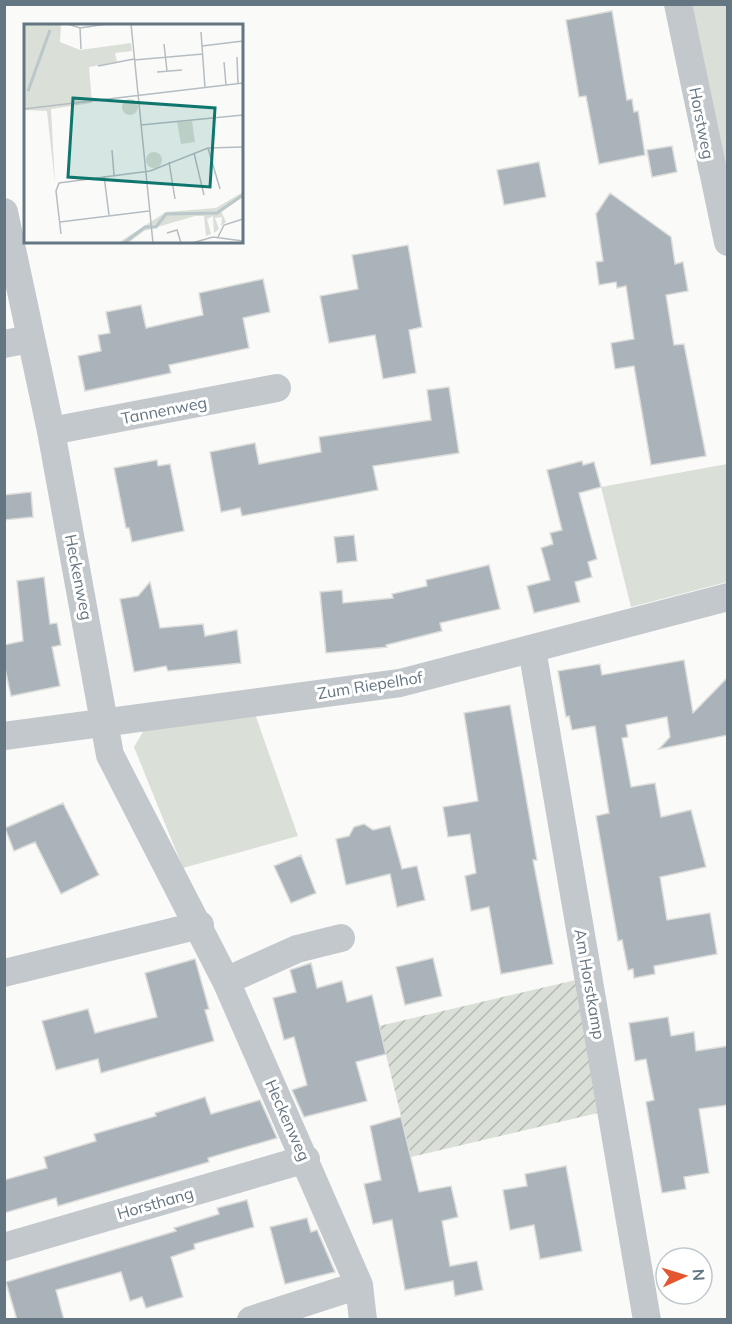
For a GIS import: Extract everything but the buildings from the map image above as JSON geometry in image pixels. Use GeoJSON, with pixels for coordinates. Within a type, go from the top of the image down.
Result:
{"type":"FeatureCollection","features":[{"type":"Feature","properties":{"kind":"street","name":"Horstweg"},"geometry":{"type":"LineString","coordinates":[[678,4],[728,242]]}},
{"type":"Feature","properties":{"kind":"street","name":"Heckenweg"},"geometry":{"type":"LineString","coordinates":[[4,212],[17,342],[51,431],[106,722],[110,755],[204,934],[306,1159],[359,1285],[363,1320]]}},
{"type":"Feature","properties":{"kind":"street","name":"Tannenweg"},"geometry":{"type":"LineString","coordinates":[[51,431],[278,388]]}},
{"type":"Feature","properties":{"kind":"street","name":"Zum Riepelhof"},"geometry":{"type":"LineString","coordinates":[[4,736],[400,683],[728,597]]}},
{"type":"Feature","properties":{"kind":"street","name":"Am Horstkamp"},"geometry":{"type":"LineString","coordinates":[[532,649],[647,1320]]}},
{"type":"Feature","properties":{"kind":"street"},"geometry":{"type":"LineString","coordinates":[[89,973],[204,934]]}},
{"type":"Feature","properties":{"kind":"street"},"geometry":{"type":"LineString","coordinates":[[4,973],[204,934]]}},
{"type":"Feature","properties":{"kind":"street"},"geometry":{"type":"LineString","coordinates":[[226,981],[297,949],[341,938]]}},
{"type":"Feature","properties":{"kind":"street","name":"Horsthang"},"geometry":{"type":"LineString","coordinates":[[4,1247],[306,1159]]}},
{"type":"Feature","properties":{"kind":"street"},"geometry":{"type":"LineString","coordinates":[[251,1320],[359,1285]]}},
{"type":"Feature","properties":{"kind":"shaded area"},"geometry":{"type":"Polygon","coordinates":[[[666,5],[727,5],[727,170],[699,174],[666,5]]]}},
{"type":"Feature","properties":{"kind":"shaded area"},"geometry":{"type":"Polygon","coordinates":[[[727,464],[727,582],[631,607],[601,487],[727,464]]]}},
{"type":"Feature","properties":{"kind":"shaded area"},"geometry":{"type":"Polygon","coordinates":[[[255,714],[298,836],[183,868],[134,747],[144,730],[255,714]]]}},
{"type":"Feature","properties":{"kind":"shaded area"},"geometry":{"type":"Polygon","coordinates":[[[580,979],[602,1112],[411,1157],[379,1026],[580,979]]]}}]}
